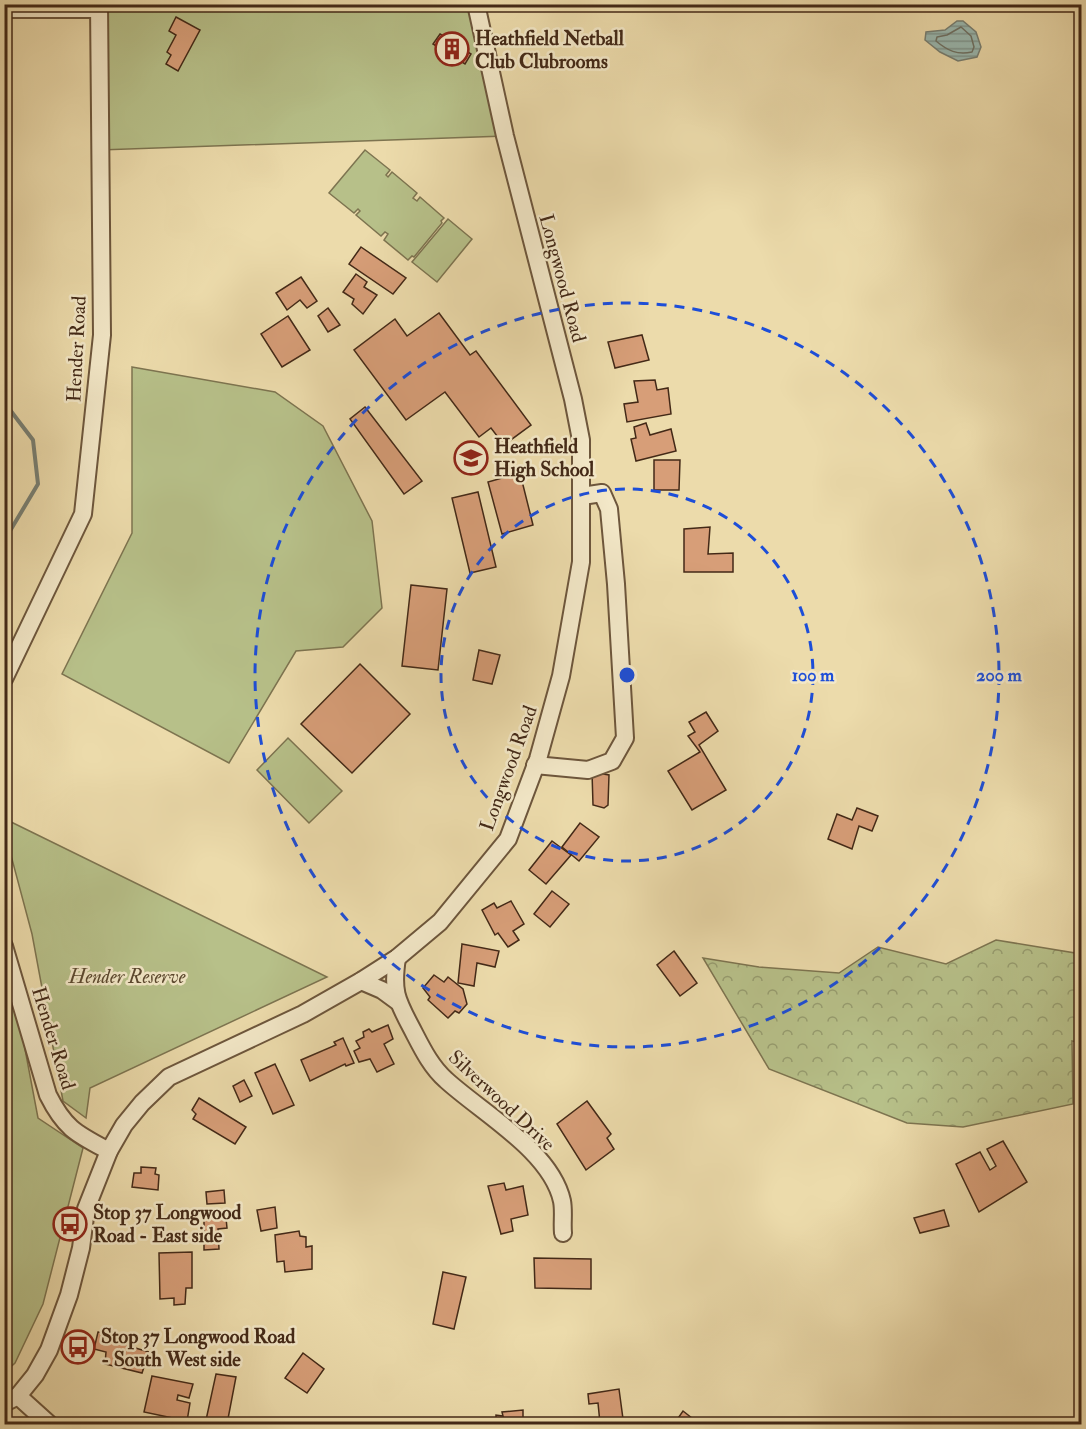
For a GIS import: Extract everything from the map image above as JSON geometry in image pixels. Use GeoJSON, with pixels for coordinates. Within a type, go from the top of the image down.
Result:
{"type":"FeatureCollection","features":[{"type":"Feature","properties":{"kind":"street","name":"Longwood Road"},"geometry":{"type":"LineString","coordinates":[[11,1399],[35,1375],[49,1350],[64,1313],[81,1248],[87,1209],[109,1151],[124,1125],[142,1103],[169,1077],[303,1014],[361,981],[397,958],[441,922],[508,838],[535,765],[561,676],[581,562],[581,440],[573,399],[505,136],[476,4]]}},
{"type":"Feature","properties":{"kind":"street"},"geometry":{"type":"LineString","coordinates":[[4,9],[99,7]]}},
{"type":"Feature","properties":{"kind":"street","name":"Hender Road"},"geometry":{"type":"LineString","coordinates":[[4,679],[83,514],[102,335],[99,7]]}},
{"type":"Feature","properties":{"kind":"street"},"geometry":{"type":"LineString","coordinates":[[535,765],[588,770],[612,761],[625,738],[617,595],[609,509],[602,493],[582,496]]}},
{"type":"Feature","properties":{"kind":"street","name":"Hender Road"},"geometry":{"type":"LineString","coordinates":[[4,946],[48,1095],[58,1116],[76,1134],[109,1151]]}},
{"type":"Feature","properties":{"kind":"street","name":"Silverwood Drive"},"geometry":{"type":"LineString","coordinates":[[397,958],[394,981],[397,1001],[426,1055],[444,1079],[527,1146],[551,1176],[562,1201],[563,1233]]}},
{"type":"Feature","properties":{"kind":"street"},"geometry":{"type":"LineString","coordinates":[[361,981],[382,990],[397,1001]]}},
{"type":"Feature","properties":{"kind":"street"},"geometry":{"type":"LineString","coordinates":[[11,1399],[49,1425]]}},
{"type":"Feature","properties":{"kind":"green space"},"geometry":{"type":"Polygon","coordinates":[[[99,5],[476,5],[505,136],[100,150],[99,5]]]}},
{"type":"Feature","properties":{"kind":"green space"},"geometry":{"type":"Polygon","coordinates":[[[365,150],[390,170],[386,175],[388,177],[392,172],[417,193],[413,198],[417,201],[420,197],[444,218],[414,257],[408,260],[384,240],[388,234],[385,232],[381,236],[356,215],[360,211],[358,209],[354,213],[329,193],[365,150]]]}},
{"type":"Feature","properties":{"kind":"green space"},"geometry":{"type":"Polygon","coordinates":[[[448,219],[472,239],[437,282],[412,262],[448,219]]]}},
{"type":"Feature","properties":{"kind":"green space"},"geometry":{"type":"Polygon","coordinates":[[[132,367],[275,392],[323,426],[372,521],[382,608],[343,647],[296,651],[229,763],[62,674],[132,533],[132,367]]]}},
{"type":"Feature","properties":{"kind":"green space"},"geometry":{"type":"Polygon","coordinates":[[[288,738],[342,791],[309,823],[257,770],[288,738]]]}},
{"type":"Feature","properties":{"kind":"green space","name":"Hender Reserve"},"geometry":{"type":"Polygon","coordinates":[[[5,819],[327,977],[90,1088],[86,1118],[63,1101],[32,934],[5,833],[5,819]]]}},
{"type":"Feature","properties":{"kind":"green space","name":"Hender Reserve"},"geometry":{"type":"Polygon","coordinates":[[[4,938],[38,1118],[83,1148],[43,1304],[15,1363],[5,1372],[4,938]]]}},
{"type":"Feature","properties":{"kind":"green space"},"geometry":{"type":"Polygon","coordinates":[[[996,940],[1081,954],[1081,1043],[1072,1041],[1073,1104],[963,1127],[907,1123],[769,1069],[703,958],[759,967],[839,973],[878,947],[946,964],[996,940]]]}},
{"type":"Feature","properties":{"kind":"water"},"geometry":{"type":"Polygon","coordinates":[[[957,21],[963,21],[976,32],[981,47],[977,57],[958,61],[940,52],[925,40],[926,32],[945,30],[957,21]]]}},
{"type":"Feature","properties":{"kind":"building"},"geometry":{"type":"Polygon","coordinates":[[[176,17],[200,30],[178,71],[166,64],[171,55],[167,52],[176,35],[169,31],[176,17]]]}},
{"type":"Feature","properties":{"kind":"building","name":"Heathfield Netball Club Clubrooms"},"geometry":{"type":"Polygon","coordinates":[[[440,34],[471,54],[465,64],[433,44],[440,34]]]}},
{"type":"Feature","properties":{"kind":"building"},"geometry":{"type":"Polygon","coordinates":[[[361,247],[406,278],[393,294],[349,264],[361,247]]]}},
{"type":"Feature","properties":{"kind":"building"},"geometry":{"type":"Polygon","coordinates":[[[356,274],[367,282],[364,287],[377,295],[363,314],[352,304],[354,299],[343,292],[356,274]]]}},
{"type":"Feature","properties":{"kind":"building"},"geometry":{"type":"Polygon","coordinates":[[[301,277],[317,301],[307,308],[300,300],[287,310],[276,293],[301,277]]]}},
{"type":"Feature","properties":{"kind":"building"},"geometry":{"type":"Polygon","coordinates":[[[328,308],[340,325],[328,332],[318,316],[328,308]]]}},
{"type":"Feature","properties":{"kind":"building"},"geometry":{"type":"Polygon","coordinates":[[[439,313],[470,355],[476,351],[531,425],[504,445],[491,428],[479,437],[445,392],[406,420],[354,350],[395,319],[407,336],[439,313]]]}},
{"type":"Feature","properties":{"kind":"building"},"geometry":{"type":"Polygon","coordinates":[[[288,316],[310,350],[282,367],[261,334],[288,316]]]}},
{"type":"Feature","properties":{"kind":"building"},"geometry":{"type":"Polygon","coordinates":[[[642,335],[649,360],[615,368],[608,342],[642,335]]]}},
{"type":"Feature","properties":{"kind":"building"},"geometry":{"type":"Polygon","coordinates":[[[655,380],[657,390],[668,388],[671,414],[627,422],[624,404],[638,402],[634,381],[655,380]]]}},
{"type":"Feature","properties":{"kind":"building"},"geometry":{"type":"Polygon","coordinates":[[[365,407],[422,481],[404,494],[350,419],[365,407]]]}},
{"type":"Feature","properties":{"kind":"building"},"geometry":{"type":"Polygon","coordinates":[[[646,423],[650,435],[671,429],[676,451],[636,461],[631,439],[636,438],[634,427],[646,423]]]}},
{"type":"Feature","properties":{"kind":"building"},"geometry":{"type":"Polygon","coordinates":[[[654,460],[680,460],[679,490],[654,490],[654,460]]]}},
{"type":"Feature","properties":{"kind":"building"},"geometry":{"type":"Polygon","coordinates":[[[520,473],[533,525],[502,534],[488,482],[520,473]]]}},
{"type":"Feature","properties":{"kind":"building"},"geometry":{"type":"Polygon","coordinates":[[[478,492],[496,567],[470,573],[452,498],[478,492]]]}},
{"type":"Feature","properties":{"kind":"building"},"geometry":{"type":"Polygon","coordinates":[[[710,527],[708,554],[733,553],[733,572],[684,572],[684,529],[710,527]]]}},
{"type":"Feature","properties":{"kind":"building"},"geometry":{"type":"Polygon","coordinates":[[[411,585],[447,589],[438,670],[402,666],[411,585]]]}},
{"type":"Feature","properties":{"kind":"building"},"geometry":{"type":"Polygon","coordinates":[[[479,650],[500,655],[492,684],[473,680],[479,650]]]}},
{"type":"Feature","properties":{"kind":"building"},"geometry":{"type":"Polygon","coordinates":[[[360,664],[410,714],[352,773],[301,724],[360,664]]]}},
{"type":"Feature","properties":{"kind":"building"},"geometry":{"type":"Polygon","coordinates":[[[706,712],[718,731],[699,745],[726,790],[692,810],[668,771],[700,752],[688,736],[695,732],[689,722],[706,712]]]}},
{"type":"Feature","properties":{"kind":"building"},"geometry":{"type":"Polygon","coordinates":[[[592,772],[609,775],[608,805],[604,808],[593,805],[592,772]]]}},
{"type":"Feature","properties":{"kind":"building"},"geometry":{"type":"Polygon","coordinates":[[[857,808],[878,816],[872,831],[859,826],[852,849],[828,839],[837,814],[852,820],[857,808]]]}},
{"type":"Feature","properties":{"kind":"building"},"geometry":{"type":"Polygon","coordinates":[[[580,823],[599,837],[579,861],[562,847],[580,823]]]}},
{"type":"Feature","properties":{"kind":"building"},"geometry":{"type":"Polygon","coordinates":[[[552,841],[571,855],[546,884],[529,870],[552,841]]]}},
{"type":"Feature","properties":{"kind":"building"},"geometry":{"type":"Polygon","coordinates":[[[552,891],[569,904],[550,927],[534,914],[552,891]]]}},
{"type":"Feature","properties":{"kind":"building"},"geometry":{"type":"Polygon","coordinates":[[[511,901],[524,924],[513,931],[519,940],[508,947],[498,933],[495,935],[482,910],[494,903],[497,908],[511,901]]]}},
{"type":"Feature","properties":{"kind":"building"},"geometry":{"type":"Polygon","coordinates":[[[462,944],[499,951],[495,967],[477,963],[474,986],[458,983],[462,944]]]}},
{"type":"Feature","properties":{"kind":"building"},"geometry":{"type":"Polygon","coordinates":[[[674,951],[697,983],[680,996],[657,965],[674,951]]]}},
{"type":"Feature","properties":{"kind":"building"},"geometry":{"type":"Polygon","coordinates":[[[434,975],[444,982],[448,977],[463,989],[467,1004],[459,1013],[455,1011],[448,1018],[428,1000],[430,997],[423,988],[434,975]]]}},
{"type":"Feature","properties":{"kind":"building"},"geometry":{"type":"Polygon","coordinates":[[[388,1025],[393,1039],[384,1044],[394,1064],[377,1072],[370,1059],[359,1062],[354,1051],[360,1048],[356,1041],[364,1037],[363,1032],[369,1029],[372,1032],[388,1025]]]}},
{"type":"Feature","properties":{"kind":"building"},"geometry":{"type":"Polygon","coordinates":[[[343,1038],[354,1063],[346,1066],[345,1064],[310,1081],[301,1060],[336,1045],[334,1042],[343,1038]]]}},
{"type":"Feature","properties":{"kind":"building"},"geometry":{"type":"Polygon","coordinates":[[[275,1064],[294,1105],[273,1114],[255,1073],[275,1064]]]}},
{"type":"Feature","properties":{"kind":"building"},"geometry":{"type":"Polygon","coordinates":[[[244,1080],[252,1096],[240,1102],[233,1086],[244,1080]]]}},
{"type":"Feature","properties":{"kind":"building"},"geometry":{"type":"Polygon","coordinates":[[[199,1098],[246,1127],[235,1144],[193,1119],[196,1114],[192,1110],[199,1098]]]}},
{"type":"Feature","properties":{"kind":"building"},"geometry":{"type":"Polygon","coordinates":[[[587,1101],[611,1134],[607,1138],[614,1149],[586,1170],[557,1124],[587,1101]]]}},
{"type":"Feature","properties":{"kind":"building"},"geometry":{"type":"Polygon","coordinates":[[[1003,1141],[1027,1182],[979,1212],[956,1164],[980,1152],[990,1170],[996,1166],[987,1149],[1003,1141]]]}},
{"type":"Feature","properties":{"kind":"building"},"geometry":{"type":"Polygon","coordinates":[[[141,1167],[156,1168],[155,1174],[159,1175],[158,1190],[132,1187],[134,1173],[141,1173],[141,1167]]]}},
{"type":"Feature","properties":{"kind":"building"},"geometry":{"type":"Polygon","coordinates":[[[504,1183],[506,1190],[523,1186],[528,1215],[511,1219],[513,1231],[501,1234],[488,1186],[504,1183]]]}},
{"type":"Feature","properties":{"kind":"building"},"geometry":{"type":"Polygon","coordinates":[[[224,1190],[225,1203],[207,1204],[206,1192],[224,1190]]]}},
{"type":"Feature","properties":{"kind":"building"},"geometry":{"type":"Polygon","coordinates":[[[275,1207],[277,1228],[261,1231],[257,1210],[275,1207]]]}},
{"type":"Feature","properties":{"kind":"building"},"geometry":{"type":"Polygon","coordinates":[[[944,1210],[949,1226],[920,1233],[914,1218],[944,1210]]]}},
{"type":"Feature","properties":{"kind":"building"},"geometry":{"type":"Polygon","coordinates":[[[204,1215],[216,1215],[217,1219],[226,1218],[227,1228],[218,1229],[219,1249],[204,1250],[204,1215]]]}},
{"type":"Feature","properties":{"kind":"building"},"geometry":{"type":"Polygon","coordinates":[[[299,1231],[300,1236],[306,1237],[306,1247],[312,1246],[312,1269],[285,1272],[284,1261],[277,1262],[275,1235],[299,1231]]]}},
{"type":"Feature","properties":{"kind":"building"},"geometry":{"type":"Polygon","coordinates":[[[192,1252],[192,1288],[186,1288],[185,1304],[174,1305],[174,1298],[160,1299],[159,1253],[192,1252]]]}},
{"type":"Feature","properties":{"kind":"building"},"geometry":{"type":"Polygon","coordinates":[[[534,1258],[591,1259],[591,1289],[535,1288],[534,1258]]]}},
{"type":"Feature","properties":{"kind":"building"},"geometry":{"type":"Polygon","coordinates":[[[443,1272],[466,1277],[454,1329],[433,1324],[443,1272]]]}},
{"type":"Feature","properties":{"kind":"building"},"geometry":{"type":"Polygon","coordinates":[[[98,1332],[134,1339],[132,1347],[149,1352],[142,1373],[105,1364],[106,1352],[94,1349],[98,1332]]]}},
{"type":"Feature","properties":{"kind":"building"},"geometry":{"type":"Polygon","coordinates":[[[303,1353],[324,1369],[307,1393],[285,1378],[303,1353]]]}},
{"type":"Feature","properties":{"kind":"building"},"geometry":{"type":"Polygon","coordinates":[[[216,1374],[236,1377],[227,1424],[206,1420],[216,1374]]]}},
{"type":"Feature","properties":{"kind":"building"},"geometry":{"type":"Polygon","coordinates":[[[152,1376],[193,1384],[189,1398],[178,1395],[177,1400],[190,1403],[187,1421],[144,1412],[152,1376]]]}},
{"type":"Feature","properties":{"kind":"building"},"geometry":{"type":"Polygon","coordinates":[[[619,1389],[623,1419],[600,1423],[598,1403],[589,1404],[588,1394],[619,1389]]]}},
{"type":"Feature","properties":{"kind":"building"},"geometry":{"type":"Polygon","coordinates":[[[523,1410],[523,1424],[496,1424],[496,1415],[503,1416],[502,1412],[523,1410]]]}},
{"type":"Feature","properties":{"kind":"building"},"geometry":{"type":"Polygon","coordinates":[[[683,1411],[697,1422],[695,1424],[674,1424],[683,1411]]]}},
{"type":"Feature","properties":{"kind":"waterway"},"geometry":{"type":"LineString","coordinates":[[4,402],[33,440],[38,484],[7,536]]}},
{"type":"Feature","properties":{"kind":"place","name":"Heathfield Netball Club Clubrooms"},"geometry":{"type":"Point","coordinates":[452,49]}},
{"type":"Feature","properties":{"kind":"place","name":"Heathfield High School"},"geometry":{"type":"Point","coordinates":[471,458]}},
{"type":"Feature","properties":{"kind":"place","name":"Stop 37 Longwood Road - East side"},"geometry":{"type":"Point","coordinates":[70,1224]}},
{"type":"Feature","properties":{"kind":"place","name":"Stop 37 Longwood Road - South West side"},"geometry":{"type":"Point","coordinates":[78,1347]}}]}
